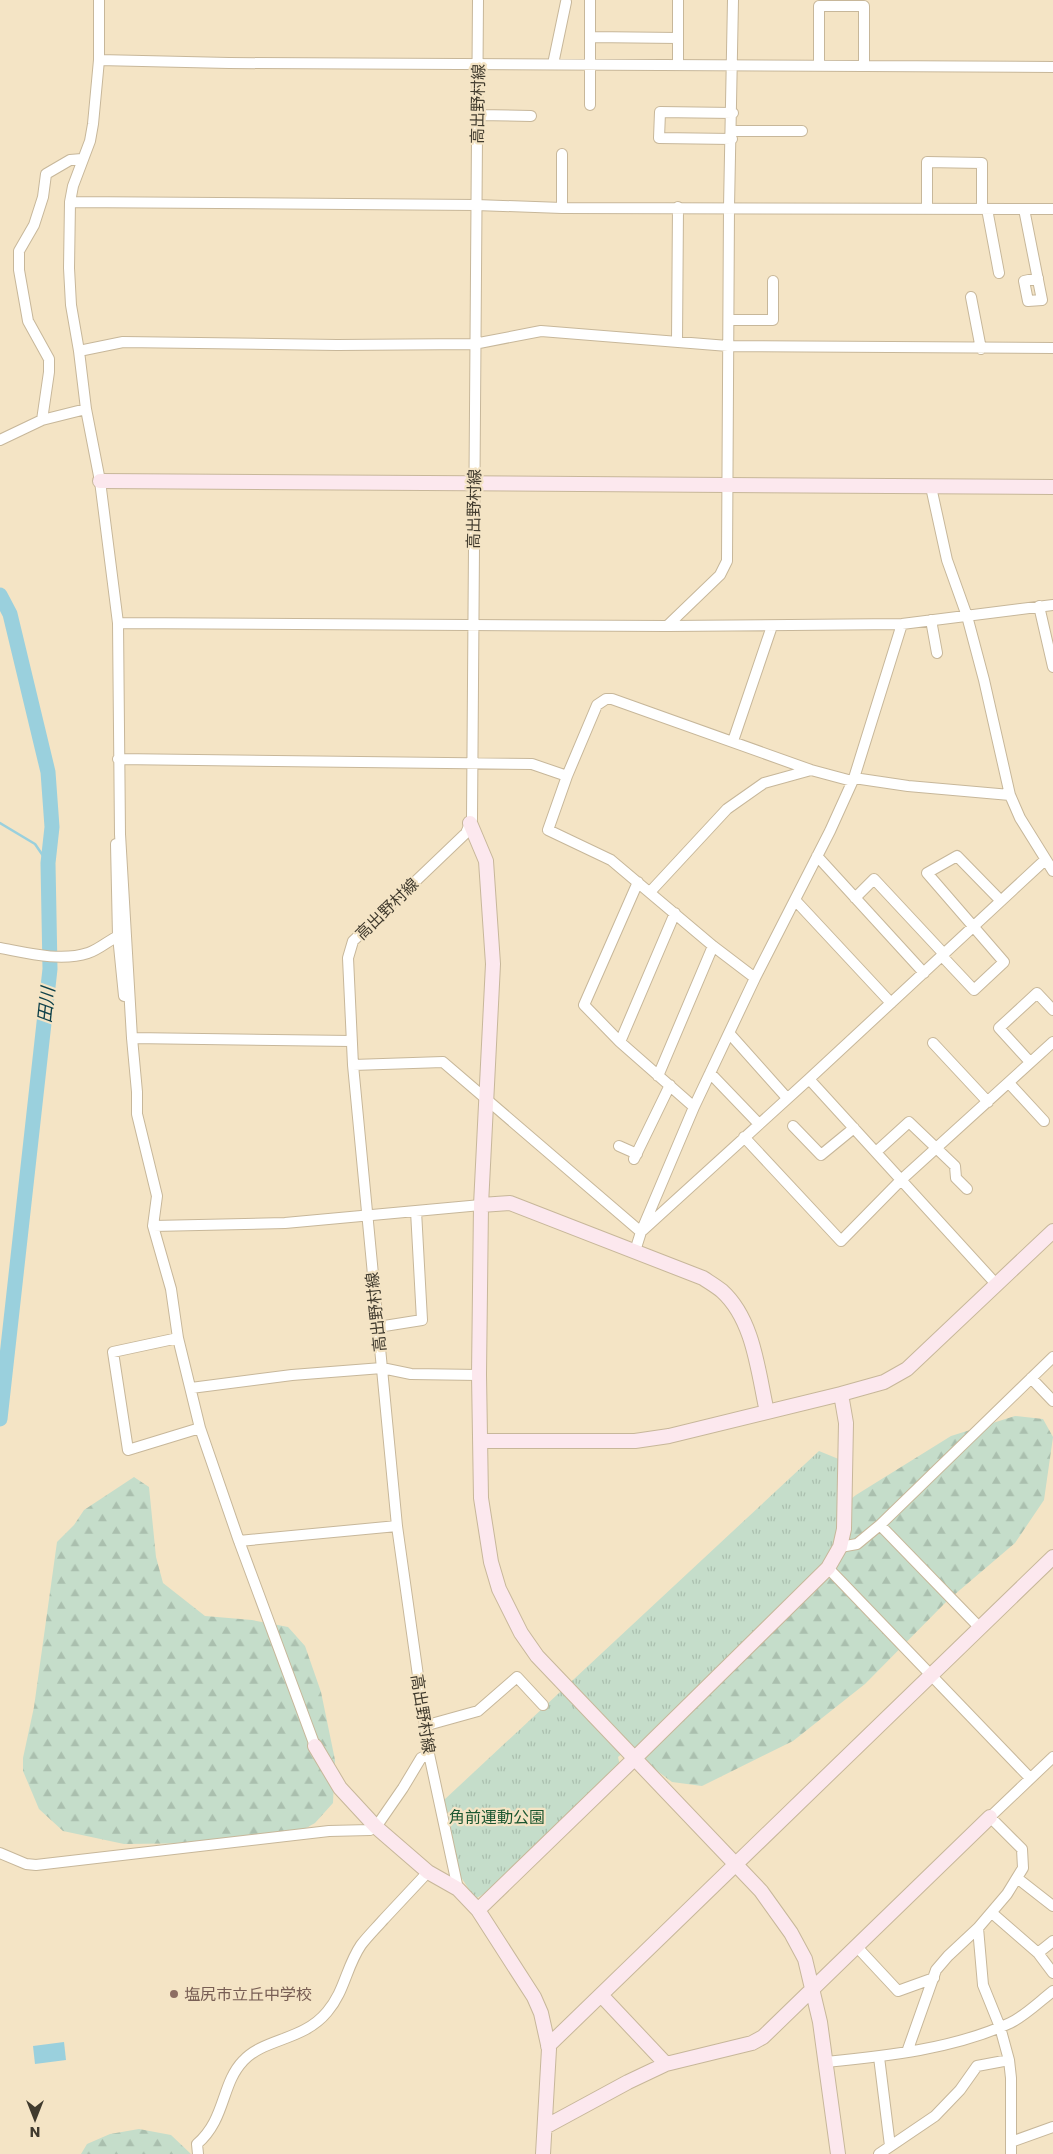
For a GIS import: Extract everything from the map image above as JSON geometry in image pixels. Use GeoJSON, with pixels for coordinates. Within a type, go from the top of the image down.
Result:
{"type":"FeatureCollection","features":[{"type":"Feature","properties":{"kind":"street"},"geometry":{"type":"LineString","coordinates":[[99,0],[99,60],[91,132],[72,186],[69,268],[71,305],[86,409],[100,481],[118,623],[120,834],[137,1092],[136,1114],[157,1196],[153,1226],[172,1289],[178,1338],[200,1428],[239,1541],[315,1746],[340,1788],[376,1827],[428,1872],[458,1890],[478,1910],[534,1997],[541,2013],[548,2046],[543,2154]]}},
{"type":"Feature","properties":{"kind":"street","name":"高出野村線"},"geometry":{"type":"LineString","coordinates":[[458,1890],[424,1726],[397,1526],[353,1065],[348,958],[353,941],[466,833],[470,823],[475,483],[474,344],[478,0]]}},
{"type":"Feature","properties":{"kind":"street"},"geometry":{"type":"LineString","coordinates":[[590,0],[590,105]]}},
{"type":"Feature","properties":{"kind":"street"},"geometry":{"type":"LineString","coordinates":[[678,0],[678,64]]}},
{"type":"Feature","properties":{"kind":"street"},"geometry":{"type":"LineString","coordinates":[[667,626],[720,574],[727,561],[728,346],[734,0]]}},
{"type":"Feature","properties":{"kind":"street"},"geometry":{"type":"LineString","coordinates":[[553,64],[566,2]]}},
{"type":"Feature","properties":{"kind":"street"},"geometry":{"type":"LineString","coordinates":[[819,65],[819,6],[864,6],[864,65]]}},
{"type":"Feature","properties":{"kind":"street"},"geometry":{"type":"LineString","coordinates":[[590,37],[678,38]]}},
{"type":"Feature","properties":{"kind":"street"},"geometry":{"type":"LineString","coordinates":[[99,60],[229,63],[1053,67]]}},
{"type":"Feature","properties":{"kind":"street"},"geometry":{"type":"LineString","coordinates":[[733,113],[660,112],[659,138],[802,131]]}},
{"type":"Feature","properties":{"kind":"street"},"geometry":{"type":"LineString","coordinates":[[478,115],[531,116]]}},
{"type":"Feature","properties":{"kind":"street"},"geometry":{"type":"LineString","coordinates":[[562,154],[562,208]]}},
{"type":"Feature","properties":{"kind":"street"},"geometry":{"type":"LineString","coordinates":[[42,420],[49,360],[28,321],[19,270],[19,250],[34,225],[46,174],[70,160],[82,159]]}},
{"type":"Feature","properties":{"kind":"street"},"geometry":{"type":"LineString","coordinates":[[927,208],[927,162],[982,163],[985,208],[998,272]]}},
{"type":"Feature","properties":{"kind":"street"},"geometry":{"type":"LineString","coordinates":[[70,202],[476,205],[562,208],[1053,209]]}},
{"type":"Feature","properties":{"kind":"street"},"geometry":{"type":"LineString","coordinates":[[677,342],[678,207]]}},
{"type":"Feature","properties":{"kind":"street"},"geometry":{"type":"LineString","coordinates":[[1024,209],[1038,278]]}},
{"type":"Feature","properties":{"kind":"street"},"geometry":{"type":"LineString","coordinates":[[729,320],[773,320],[773,281]]}},
{"type":"Feature","properties":{"kind":"street"},"geometry":{"type":"LineString","coordinates":[[970,297],[981,349]]}},
{"type":"Feature","properties":{"kind":"street"},"geometry":{"type":"LineString","coordinates":[[79,350],[124,342],[337,345],[474,344],[541,331],[728,346],[1053,348]]}},
{"type":"Feature","properties":{"kind":"street"},"geometry":{"type":"LineString","coordinates":[[0,440],[42,420],[86,409]]}},
{"type":"Feature","properties":{"kind":"street"},"geometry":{"type":"LineString","coordinates":[[100,481],[1053,487]]}},
{"type":"Feature","properties":{"kind":"street"},"geometry":{"type":"LineString","coordinates":[[931,487],[945,552],[967,616],[984,680],[1010,795],[1020,818],[1053,871]]}},
{"type":"Feature","properties":{"kind":"street"},"geometry":{"type":"LineString","coordinates":[[118,623],[667,626],[902,624],[1053,605]]}},
{"type":"Feature","properties":{"kind":"street"},"geometry":{"type":"LineString","coordinates":[[1039,606],[1051,650],[1053,667]]}},
{"type":"Feature","properties":{"kind":"street"},"geometry":{"type":"LineString","coordinates":[[931,620],[938,653]]}},
{"type":"Feature","properties":{"kind":"street"},"geometry":{"type":"LineString","coordinates":[[635,1251],[641,1232],[694,1107],[755,978],[853,780],[902,624]]}},
{"type":"Feature","properties":{"kind":"street"},"geometry":{"type":"LineString","coordinates":[[733,741],[772,626]]}},
{"type":"Feature","properties":{"kind":"street"},"geometry":{"type":"LineString","coordinates":[[755,978],[713,946],[611,860],[548,830],[567,776],[596,705],[606,699],[612,699],[811,770],[853,780],[1010,795]]}},
{"type":"Feature","properties":{"kind":"street"},"geometry":{"type":"LineString","coordinates":[[118,759],[532,764],[567,776]]}},
{"type":"Feature","properties":{"kind":"street"},"geometry":{"type":"LineString","coordinates":[[650,892],[727,809],[764,783],[811,770]]}},
{"type":"Feature","properties":{"kind":"street"},"geometry":{"type":"LineString","coordinates":[[470,823],[486,861],[493,964],[481,1205],[480,1375],[482,1498],[484,1525],[491,1562],[509,1609],[521,1633],[537,1656],[634,1760],[761,1891],[791,1933],[805,1959],[814,1989],[838,2154]]}},
{"type":"Feature","properties":{"kind":"street"},"geometry":{"type":"LineString","coordinates":[[120,834],[116,840],[118,936],[126,1021],[132,1038]]}},
{"type":"Feature","properties":{"kind":"street"},"geometry":{"type":"LineString","coordinates":[[817,856],[924,973]]}},
{"type":"Feature","properties":{"kind":"street"},"geometry":{"type":"LineString","coordinates":[[856,898],[874,879],[974,990],[1004,962],[927,873],[957,856],[1001,901]]}},
{"type":"Feature","properties":{"kind":"street"},"geometry":{"type":"LineString","coordinates":[[641,1232],[1045,860]]}},
{"type":"Feature","properties":{"kind":"street"},"geometry":{"type":"LineString","coordinates":[[638,882],[584,1005],[620,1042],[694,1107]]}},
{"type":"Feature","properties":{"kind":"street"},"geometry":{"type":"LineString","coordinates":[[795,900],[891,1003]]}},
{"type":"Feature","properties":{"kind":"street"},"geometry":{"type":"LineString","coordinates":[[620,1042],[674,913]]}},
{"type":"Feature","properties":{"kind":"street"},"geometry":{"type":"LineString","coordinates":[[0,948],[63,957],[91,952],[118,936]]}},
{"type":"Feature","properties":{"kind":"street"},"geometry":{"type":"LineString","coordinates":[[658,1076],[713,946]]}},
{"type":"Feature","properties":{"kind":"street"},"geometry":{"type":"LineString","coordinates":[[1030,1062],[999,1028],[1037,992],[1053,1010]]}},
{"type":"Feature","properties":{"kind":"street"},"geometry":{"type":"LineString","coordinates":[[729,1033],[787,1098]]}},
{"type":"Feature","properties":{"kind":"street"},"geometry":{"type":"LineString","coordinates":[[132,1038],[351,1041]]}},
{"type":"Feature","properties":{"kind":"street"},"geometry":{"type":"LineString","coordinates":[[744,1137],[841,1241],[901,1180],[1053,1042]]}},
{"type":"Feature","properties":{"kind":"street"},"geometry":{"type":"LineString","coordinates":[[933,1043],[988,1102]]}},
{"type":"Feature","properties":{"kind":"street"},"geometry":{"type":"LineString","coordinates":[[353,1065],[442,1062],[641,1232]]}},
{"type":"Feature","properties":{"kind":"street"},"geometry":{"type":"LineString","coordinates":[[710,1073],[759,1124]]}},
{"type":"Feature","properties":{"kind":"street"},"geometry":{"type":"LineString","coordinates":[[809,1079],[996,1284]]}},
{"type":"Feature","properties":{"kind":"street"},"geometry":{"type":"LineString","coordinates":[[1009,1083],[1044,1121]]}},
{"type":"Feature","properties":{"kind":"street"},"geometry":{"type":"LineString","coordinates":[[619,1146],[636,1157],[670,1086]]}},
{"type":"Feature","properties":{"kind":"street"},"geometry":{"type":"LineString","coordinates":[[876,1152],[909,1122],[954,1166],[956,1178],[967,1189]]}},
{"type":"Feature","properties":{"kind":"street"},"geometry":{"type":"LineString","coordinates":[[793,1126],[820,1155],[854,1128]]}},
{"type":"Feature","properties":{"kind":"street"},"geometry":{"type":"LineString","coordinates":[[153,1226],[285,1223],[510,1203],[703,1278],[722,1292],[737,1311],[749,1333],[767,1412]]}},
{"type":"Feature","properties":{"kind":"street"},"geometry":{"type":"LineString","coordinates":[[378,1327],[422,1320],[416,1211]]}},
{"type":"Feature","properties":{"kind":"street"},"geometry":{"type":"LineString","coordinates":[[482,1442],[635,1441],[669,1436],[884,1382],[908,1369],[1053,1231]]}},
{"type":"Feature","properties":{"kind":"street"},"geometry":{"type":"LineString","coordinates":[[178,1338],[113,1352],[128,1450],[200,1428]]}},
{"type":"Feature","properties":{"kind":"street"},"geometry":{"type":"LineString","coordinates":[[840,1547],[857,1544],[880,1525],[1053,1357]]}},
{"type":"Feature","properties":{"kind":"street"},"geometry":{"type":"LineString","coordinates":[[191,1388],[292,1375],[382,1368],[411,1374],[480,1375]]}},
{"type":"Feature","properties":{"kind":"street"},"geometry":{"type":"LineString","coordinates":[[1031,1378],[1053,1401]]}},
{"type":"Feature","properties":{"kind":"street"},"geometry":{"type":"LineString","coordinates":[[478,1910],[634,1760],[828,1568],[840,1547],[844,1529],[846,1437],[841,1394]]}},
{"type":"Feature","properties":{"kind":"street"},"geometry":{"type":"LineString","coordinates":[[880,1525],[980,1628]]}},
{"type":"Feature","properties":{"kind":"street"},"geometry":{"type":"LineString","coordinates":[[239,1541],[397,1526]]}},
{"type":"Feature","properties":{"kind":"street"},"geometry":{"type":"LineString","coordinates":[[548,2046],[1053,1557]]}},
{"type":"Feature","properties":{"kind":"street"},"geometry":{"type":"LineString","coordinates":[[828,1568],[1030,1778]]}},
{"type":"Feature","properties":{"kind":"street"},"geometry":{"type":"LineString","coordinates":[[424,1726],[478,1711],[517,1677],[543,1705]]}},
{"type":"Feature","properties":{"kind":"street"},"geometry":{"type":"LineString","coordinates":[[0,1853],[26,1864],[36,1865],[330,1831],[370,1830],[376,1827],[403,1788],[420,1758],[429,1754]]}},
{"type":"Feature","properties":{"kind":"street"},"geometry":{"type":"LineString","coordinates":[[545,2127],[628,2082],[666,2064],[752,2043],[772,2030],[990,1816],[1053,1757]]}},
{"type":"Feature","properties":{"kind":"street"},"geometry":{"type":"LineString","coordinates":[[907,2052],[936,1970],[992,1913],[1023,1868],[1022,1849],[990,1816]]}},
{"type":"Feature","properties":{"kind":"street"},"geometry":{"type":"LineString","coordinates":[[198,2154],[197,2144],[208,2135],[215,2124],[242,2062],[256,2050],[309,2029],[327,2013],[343,1990],[350,1964],[362,1943],[428,1872]]}},
{"type":"Feature","properties":{"kind":"street"},"geometry":{"type":"LineString","coordinates":[[1017,1878],[1053,1906]]}},
{"type":"Feature","properties":{"kind":"street"},"geometry":{"type":"LineString","coordinates":[[992,1913],[1038,1953],[1053,1973]]}},
{"type":"Feature","properties":{"kind":"street"},"geometry":{"type":"LineString","coordinates":[[978,1928],[983,1985],[1000,2026],[1009,2060],[1012,2154]]}},
{"type":"Feature","properties":{"kind":"street"},"geometry":{"type":"LineString","coordinates":[[1038,1953],[1053,1941]]}},
{"type":"Feature","properties":{"kind":"street"},"geometry":{"type":"LineString","coordinates":[[857,1947],[898,1991],[934,1978]]}},
{"type":"Feature","properties":{"kind":"street"},"geometry":{"type":"LineString","coordinates":[[826,2062],[879,2057],[976,2036],[1012,2022],[1053,1991]]}},
{"type":"Feature","properties":{"kind":"street"},"geometry":{"type":"LineString","coordinates":[[600,1995],[666,2064]]}},
{"type":"Feature","properties":{"kind":"street"},"geometry":{"type":"LineString","coordinates":[[879,2057],[890,2146]]}},
{"type":"Feature","properties":{"kind":"street"},"geometry":{"type":"LineString","coordinates":[[879,2154],[935,2116],[960,2090],[977,2066],[1009,2060]]}},
{"type":"Feature","properties":{"kind":"street"},"geometry":{"type":"LineString","coordinates":[[1011,2142],[1053,2126]]}},
{"type":"Feature","properties":{"kind":"green space"},"geometry":{"type":"Polygon","coordinates":[[[1015,1416],[1043,1419],[1053,1437],[1044,1500],[1015,1543],[947,1601],[865,1684],[793,1741],[702,1786],[672,1782],[644,1761],[632,1744],[780,1554],[856,1495],[951,1436],[1015,1416]]]}},
{"type":"Feature","properties":{"kind":"green space","name":"角前運動公園"},"geometry":{"type":"Polygon","coordinates":[[[819,1451],[841,1460],[839,1529],[827,1561],[641,1746],[632,1745],[618,1757],[620,1766],[492,1889],[475,1899],[459,1874],[444,1800],[819,1451]]]}},
{"type":"Feature","properties":{"kind":"green space"},"geometry":{"type":"Polygon","coordinates":[[[134,1477],[149,1487],[156,1557],[163,1583],[205,1616],[252,1620],[288,1627],[305,1646],[321,1692],[335,1760],[333,1803],[315,1823],[299,1832],[212,1843],[124,1844],[63,1831],[39,1809],[23,1771],[23,1758],[34,1707],[57,1542],[74,1525],[84,1510],[134,1477]]]}},
{"type":"Feature","properties":{"kind":"green space"},"geometry":{"type":"Polygon","coordinates":[[[139,2129],[171,2135],[191,2154],[81,2154],[87,2144],[110,2134],[139,2129]]]}},
{"type":"Feature","properties":{"kind":"water"},"geometry":{"type":"Polygon","coordinates":[[[64,2042],[66,2060],[35,2064],[33,2046],[64,2042]]]}},
{"type":"Feature","properties":{"kind":"waterway","name":"田川"},"geometry":{"type":"LineString","coordinates":[[0,595],[10,614],[48,772],[52,827],[48,863],[50,969],[0,1419]]}},
{"type":"Feature","properties":{"kind":"waterway"},"geometry":{"type":"LineString","coordinates":[[0,823],[35,844],[48,863]]}},
{"type":"Feature","properties":{"kind":"place","name":"塩尻市立丘中学校"},"geometry":{"type":"Point","coordinates":[174,1994]}}]}
